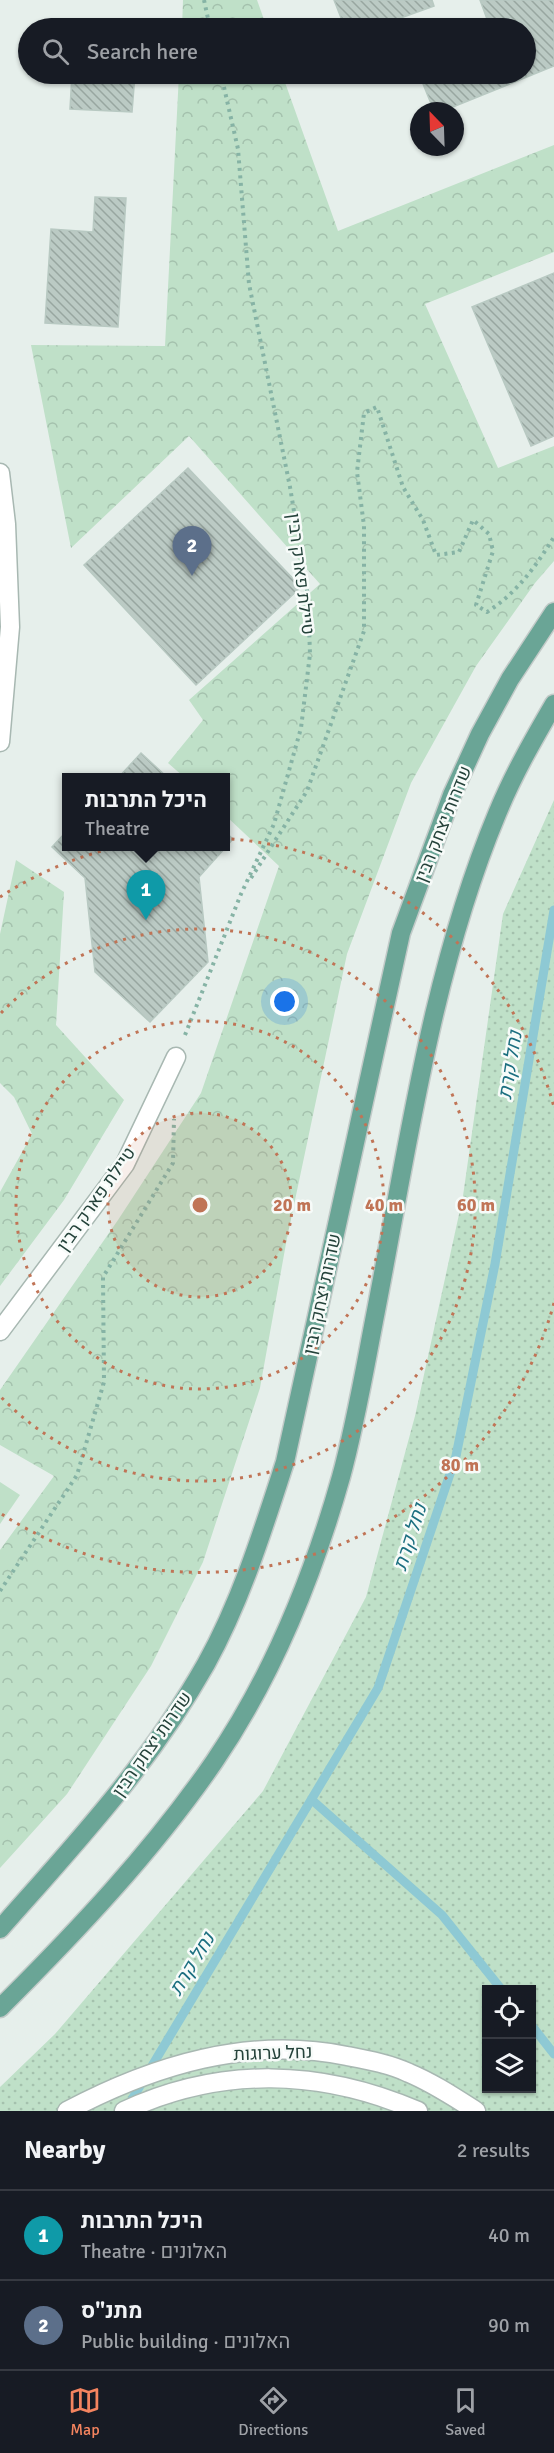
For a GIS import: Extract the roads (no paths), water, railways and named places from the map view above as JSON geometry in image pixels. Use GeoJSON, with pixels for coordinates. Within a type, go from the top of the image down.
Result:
{"type":"FeatureCollection","features":[{"type":"Feature","properties":{"kind":"main road","name":"שדרות יצחק רבין"},"geometry":{"type":"LineString","coordinates":[[0,1929],[97,1820],[167,1728],[207,1662],[232,1607],[261,1538],[285,1462],[401,933],[444,816],[480,734],[510,679],[554,612]]}},
{"type":"Feature","properties":{"kind":"main road"},"geometry":{"type":"LineString","coordinates":[[0,2008],[119,1883],[171,1821],[215,1760],[258,1689],[285,1630],[315,1557],[341,1476],[436,1005],[454,941],[497,813],[525,753],[554,704]]}},
{"type":"Feature","properties":{"kind":"street"},"geometry":{"type":"LineString","coordinates":[[0,473],[6,524],[10,627],[0,741]]}},
{"type":"Feature","properties":{"kind":"street","name":"טיילת פארק רבין"},"geometry":{"type":"LineString","coordinates":[[0,1331],[125,1164],[176,1057]]}},
{"type":"Feature","properties":{"kind":"street","name":"נחל ערוגות"},"geometry":{"type":"LineString","coordinates":[[67,2111],[129,2081],[170,2066],[206,2057],[253,2050],[291,2049],[331,2052],[371,2060],[398,2069],[440,2088],[476,2111]]}},
{"type":"Feature","properties":{"kind":"street","name":"נחל ערוגות"},"geometry":{"type":"LineString","coordinates":[[124,2111],[170,2093],[206,2084],[242,2079],[282,2078],[357,2088],[386,2097],[417,2111]]}},
{"type":"Feature","properties":{"kind":"waterway","name":"נחל קרת"},"geometry":{"type":"LineString","coordinates":[[128,2106],[378,1688],[456,1456],[495,1264],[554,910]]}},
{"type":"Feature","properties":{"kind":"waterway"},"geometry":{"type":"LineString","coordinates":[[312,1800],[442,1915],[498,1985]]}},
{"type":"Feature","properties":{"kind":"waterway"},"geometry":{"type":"LineString","coordinates":[[536,2031],[554,2054]]}},
{"type":"Feature","properties":{"kind":"place","name":"מתנ\"ס"},"geometry":{"type":"Point","coordinates":[192,576]}},
{"type":"Feature","properties":{"kind":"place","name":"היכל התרבות"},"geometry":{"type":"Point","coordinates":[146,920]}}]}
